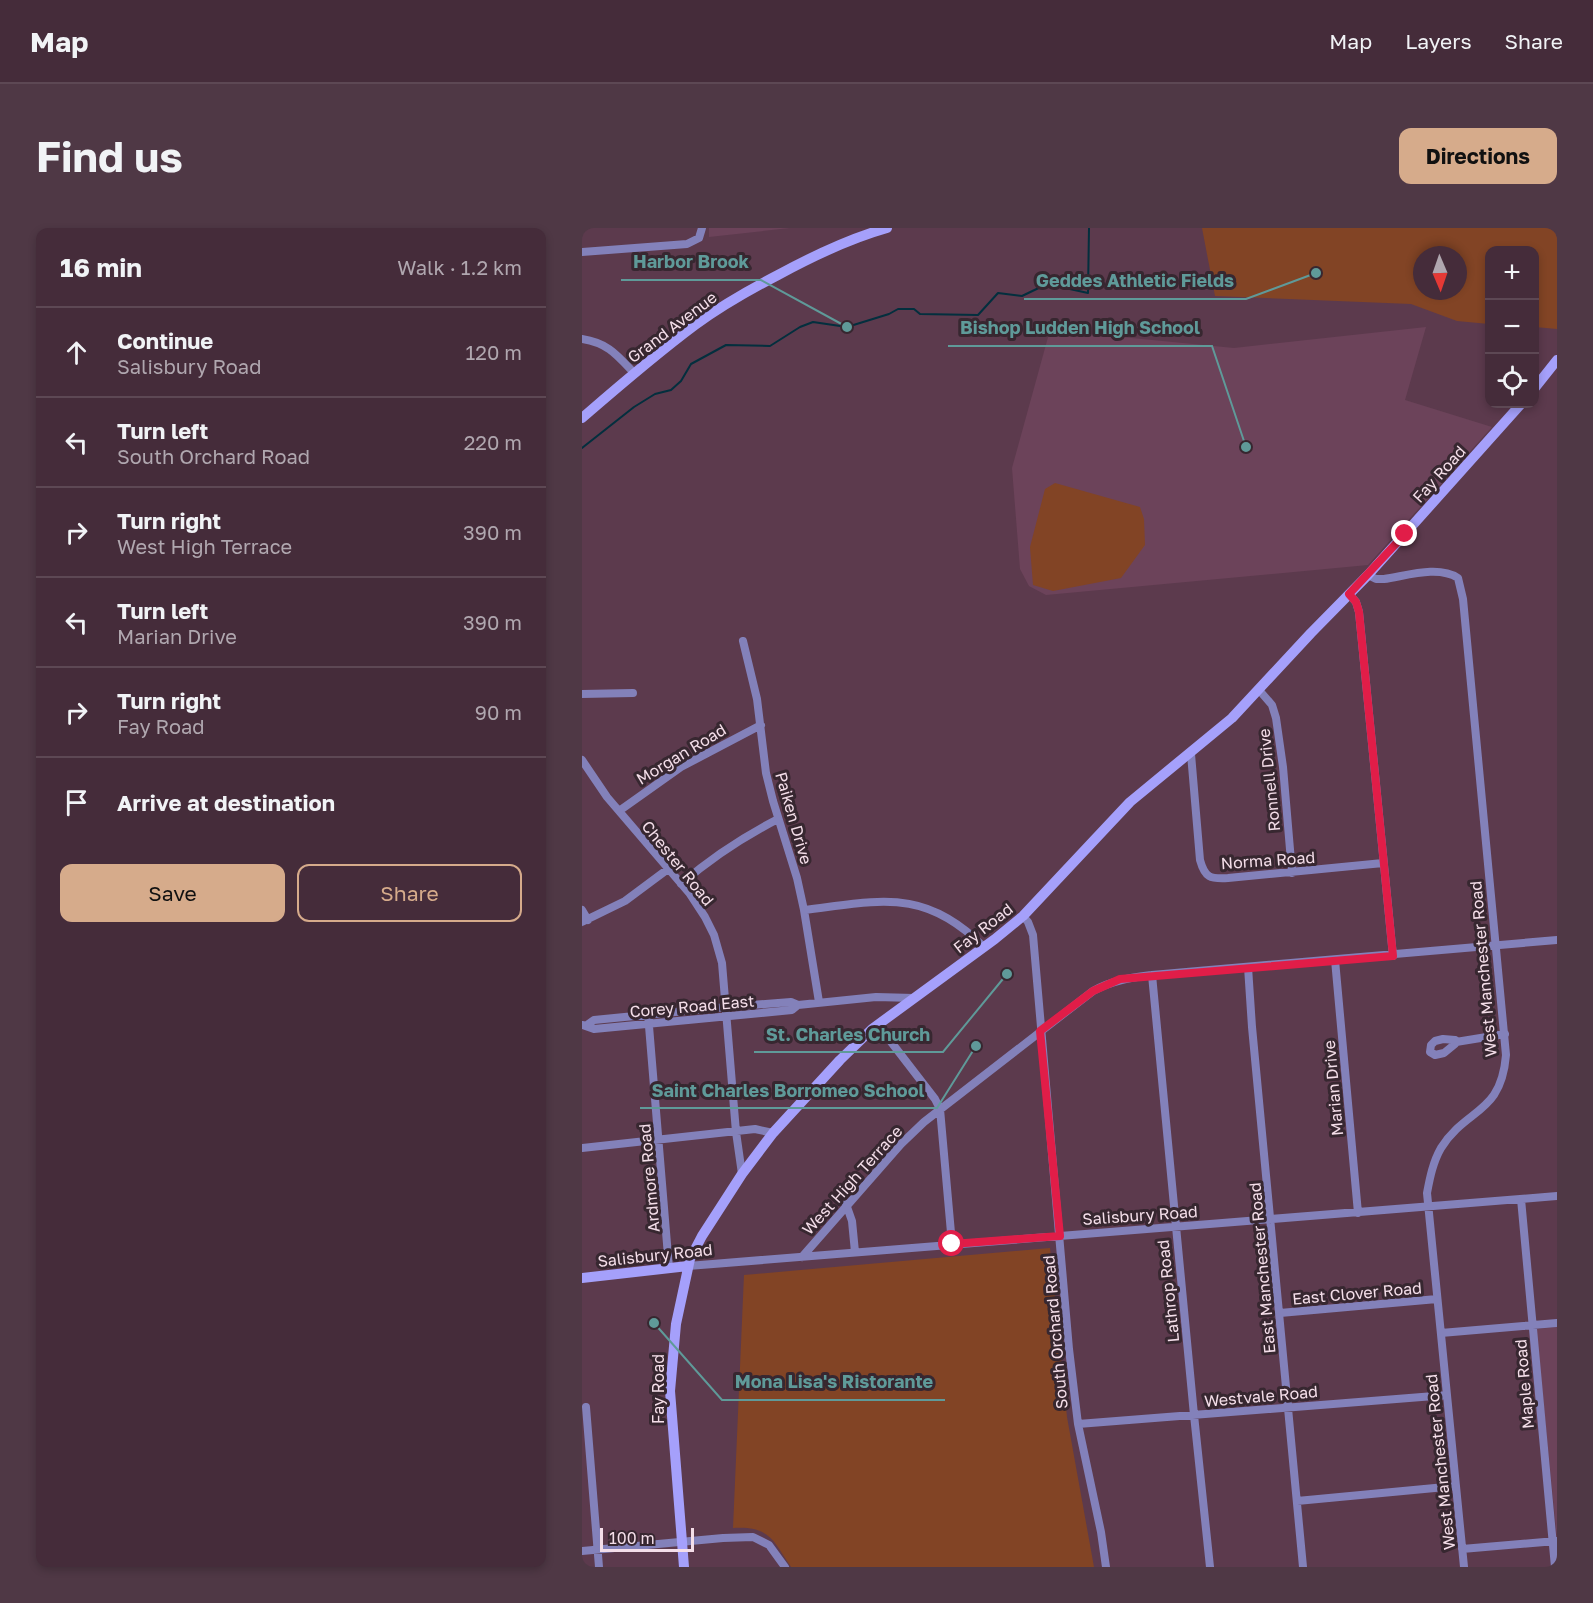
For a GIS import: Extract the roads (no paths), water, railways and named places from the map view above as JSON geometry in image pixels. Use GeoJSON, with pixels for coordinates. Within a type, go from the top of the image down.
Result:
{"type":"FeatureCollection","features":[{"type":"Feature","properties":{"kind":"street"},"geometry":{"type":"LineString","coordinates":[[582,252],[687,244],[699,238],[702,228]]}},
{"type":"Feature","properties":{"kind":"street","name":"Grand Avenue"},"geometry":{"type":"LineString","coordinates":[[582,418],[697,323],[750,290],[822,251],[887,228]]}},
{"type":"Feature","properties":{"kind":"street"},"geometry":{"type":"LineString","coordinates":[[582,339],[597,341],[608,347],[634,373]]}},
{"type":"Feature","properties":{"kind":"street"},"geometry":{"type":"LineString","coordinates":[[1539,382],[1557,360]]}},
{"type":"Feature","properties":{"kind":"street","name":"Fay Road"},"geometry":{"type":"LineString","coordinates":[[684,1567],[670,1391],[675,1334],[688,1266],[702,1236],[742,1174],[773,1133],[840,1060],[878,1025],[1023,916],[1131,802],[1232,718],[1368,575],[1517,408]]}},
{"type":"Feature","properties":{"kind":"street","name":"West Manchester Road"},"geometry":{"type":"LineString","coordinates":[[1368,575],[1376,579],[1384,579],[1434,572],[1450,573],[1459,581],[1463,599],[1505,1034],[1504,1073],[1501,1084],[1483,1108],[1452,1134],[1442,1146],[1430,1175],[1427,1193],[1464,1567]]}},
{"type":"Feature","properties":{"kind":"street"},"geometry":{"type":"LineString","coordinates":[[1349,594],[1356,602],[1359,612],[1393,956]]}},
{"type":"Feature","properties":{"kind":"street","name":"Paiken Drive"},"geometry":{"type":"LineString","coordinates":[[743,641],[761,725],[766,773],[797,878],[819,1002]]}},
{"type":"Feature","properties":{"kind":"street","name":"Ronnell Drive"},"geometry":{"type":"LineString","coordinates":[[1259,690],[1272,705],[1276,718],[1283,767],[1292,873]]}},
{"type":"Feature","properties":{"kind":"street"},"geometry":{"type":"LineString","coordinates":[[582,694],[633,693]]}},
{"type":"Feature","properties":{"kind":"street","name":"Morgan Road"},"geometry":{"type":"LineString","coordinates":[[619,811],[681,766],[761,725]]}},
{"type":"Feature","properties":{"kind":"street","name":"Norma Road"},"geometry":{"type":"LineString","coordinates":[[1191,754],[1200,860],[1206,875],[1216,879],[1383,863]]}},
{"type":"Feature","properties":{"kind":"street","name":"Chester Road"},"geometry":{"type":"LineString","coordinates":[[582,760],[619,811],[681,884],[705,916],[714,935],[722,963],[736,1132],[742,1174]]}},
{"type":"Feature","properties":{"kind":"street"},"geometry":{"type":"LineString","coordinates":[[681,884],[704,864],[744,836],[778,819]]}},
{"type":"Feature","properties":{"kind":"street"},"geometry":{"type":"LineString","coordinates":[[582,910],[585,921],[625,901],[668,869]]}},
{"type":"Feature","properties":{"kind":"street"},"geometry":{"type":"LineString","coordinates":[[804,910],[901,902],[924,908],[950,919],[969,932],[984,947]]}},
{"type":"Feature","properties":{"kind":"street","name":"South Orchard Road"},"geometry":{"type":"LineString","coordinates":[[1023,916],[1033,935],[1069,1349],[1078,1424],[1106,1567]]}},
{"type":"Feature","properties":{"kind":"street","name":"West High Terrace"},"geometry":{"type":"LineString","coordinates":[[802,1257],[901,1143],[940,1109],[1040,1031],[1107,983],[1152,975],[1393,956],[1557,940]]}},
{"type":"Feature","properties":{"kind":"street","name":"Marian Drive"},"geometry":{"type":"LineString","coordinates":[[1335,960],[1358,1213]]}},
{"type":"Feature","properties":{"kind":"street","name":"East Manchester Road"},"geometry":{"type":"LineString","coordinates":[[1248,967],[1303,1567]]}},
{"type":"Feature","properties":{"kind":"street","name":"Lathrop Road"},"geometry":{"type":"LineString","coordinates":[[1152,975],[1210,1567]]}},
{"type":"Feature","properties":{"kind":"street","name":"Corey Road East"},"geometry":{"type":"LineString","coordinates":[[584,1025],[594,1020],[726,1006],[791,1002],[798,1005],[876,997],[914,998]]}},
{"type":"Feature","properties":{"kind":"street","name":"Corey Road East"},"geometry":{"type":"LineString","coordinates":[[584,1025],[594,1029],[649,1024],[792,1010],[798,1005]]}},
{"type":"Feature","properties":{"kind":"street","name":"Ardmore Road"},"geometry":{"type":"LineString","coordinates":[[648,1014],[669,1268]]}},
{"type":"Feature","properties":{"kind":"street"},"geometry":{"type":"LineString","coordinates":[[878,1025],[935,1099],[940,1109],[952,1244]]}},
{"type":"Feature","properties":{"kind":"street"},"geometry":{"type":"LineString","coordinates":[[1456,1042],[1505,1034]]}},
{"type":"Feature","properties":{"kind":"street"},"geometry":{"type":"LineString","coordinates":[[582,1148],[755,1129],[773,1133]]}},
{"type":"Feature","properties":{"kind":"street","name":"Salisbury Road"},"geometry":{"type":"LineString","coordinates":[[582,1278],[688,1266],[1557,1196]]}},
{"type":"Feature","properties":{"kind":"street","name":"Maple Road"},"geometry":{"type":"LineString","coordinates":[[1521,1199],[1555,1541],[1555,1567]]}},
{"type":"Feature","properties":{"kind":"street"},"geometry":{"type":"LineString","coordinates":[[846,1204],[852,1221],[855,1252]]}},
{"type":"Feature","properties":{"kind":"street","name":"East Clover Road"},"geometry":{"type":"LineString","coordinates":[[1280,1313],[1437,1299]]}},
{"type":"Feature","properties":{"kind":"street"},"geometry":{"type":"LineString","coordinates":[[1441,1334],[1557,1323]]}},
{"type":"Feature","properties":{"kind":"street","name":"Westvale Road"},"geometry":{"type":"LineString","coordinates":[[1078,1424],[1447,1395]]}},
{"type":"Feature","properties":{"kind":"street"},"geometry":{"type":"LineString","coordinates":[[586,1407],[599,1567]]}},
{"type":"Feature","properties":{"kind":"street"},"geometry":{"type":"LineString","coordinates":[[1297,1501],[1456,1486]]}},
{"type":"Feature","properties":{"kind":"street"},"geometry":{"type":"LineString","coordinates":[[582,1551],[753,1537],[769,1545],[785,1567]]}},
{"type":"Feature","properties":{"kind":"street"},"geometry":{"type":"LineString","coordinates":[[1462,1549],[1555,1541]]}},
{"type":"Feature","properties":{"kind":"waterway"},"geometry":{"type":"LineString","coordinates":[[582,448],[634,407],[655,394],[671,390],[681,381],[691,364],[726,345],[770,346],[800,327],[813,322],[847,327],[898,309],[914,309],[920,314],[978,315],[998,293],[1022,296],[1047,284],[1088,293],[1089,228]]}},
{"type":"Feature","properties":{"kind":"place","name":"Geddes Athletic Fields"},"geometry":{"type":"Point","coordinates":[1316,273]}},
{"type":"Feature","properties":{"kind":"place","name":"Harbor Brook"},"geometry":{"type":"Point","coordinates":[847,327]}},
{"type":"Feature","properties":{"kind":"place","name":"Bishop Ludden High School"},"geometry":{"type":"Point","coordinates":[1246,447]}},
{"type":"Feature","properties":{"kind":"place","name":"St. Charles Church"},"geometry":{"type":"Point","coordinates":[1007,974]}},
{"type":"Feature","properties":{"kind":"place","name":"Saint Charles Borromeo School"},"geometry":{"type":"Point","coordinates":[976,1046]}},
{"type":"Feature","properties":{"kind":"place","name":"Mona Lisa's Ristorante"},"geometry":{"type":"Point","coordinates":[654,1323]}}]}
